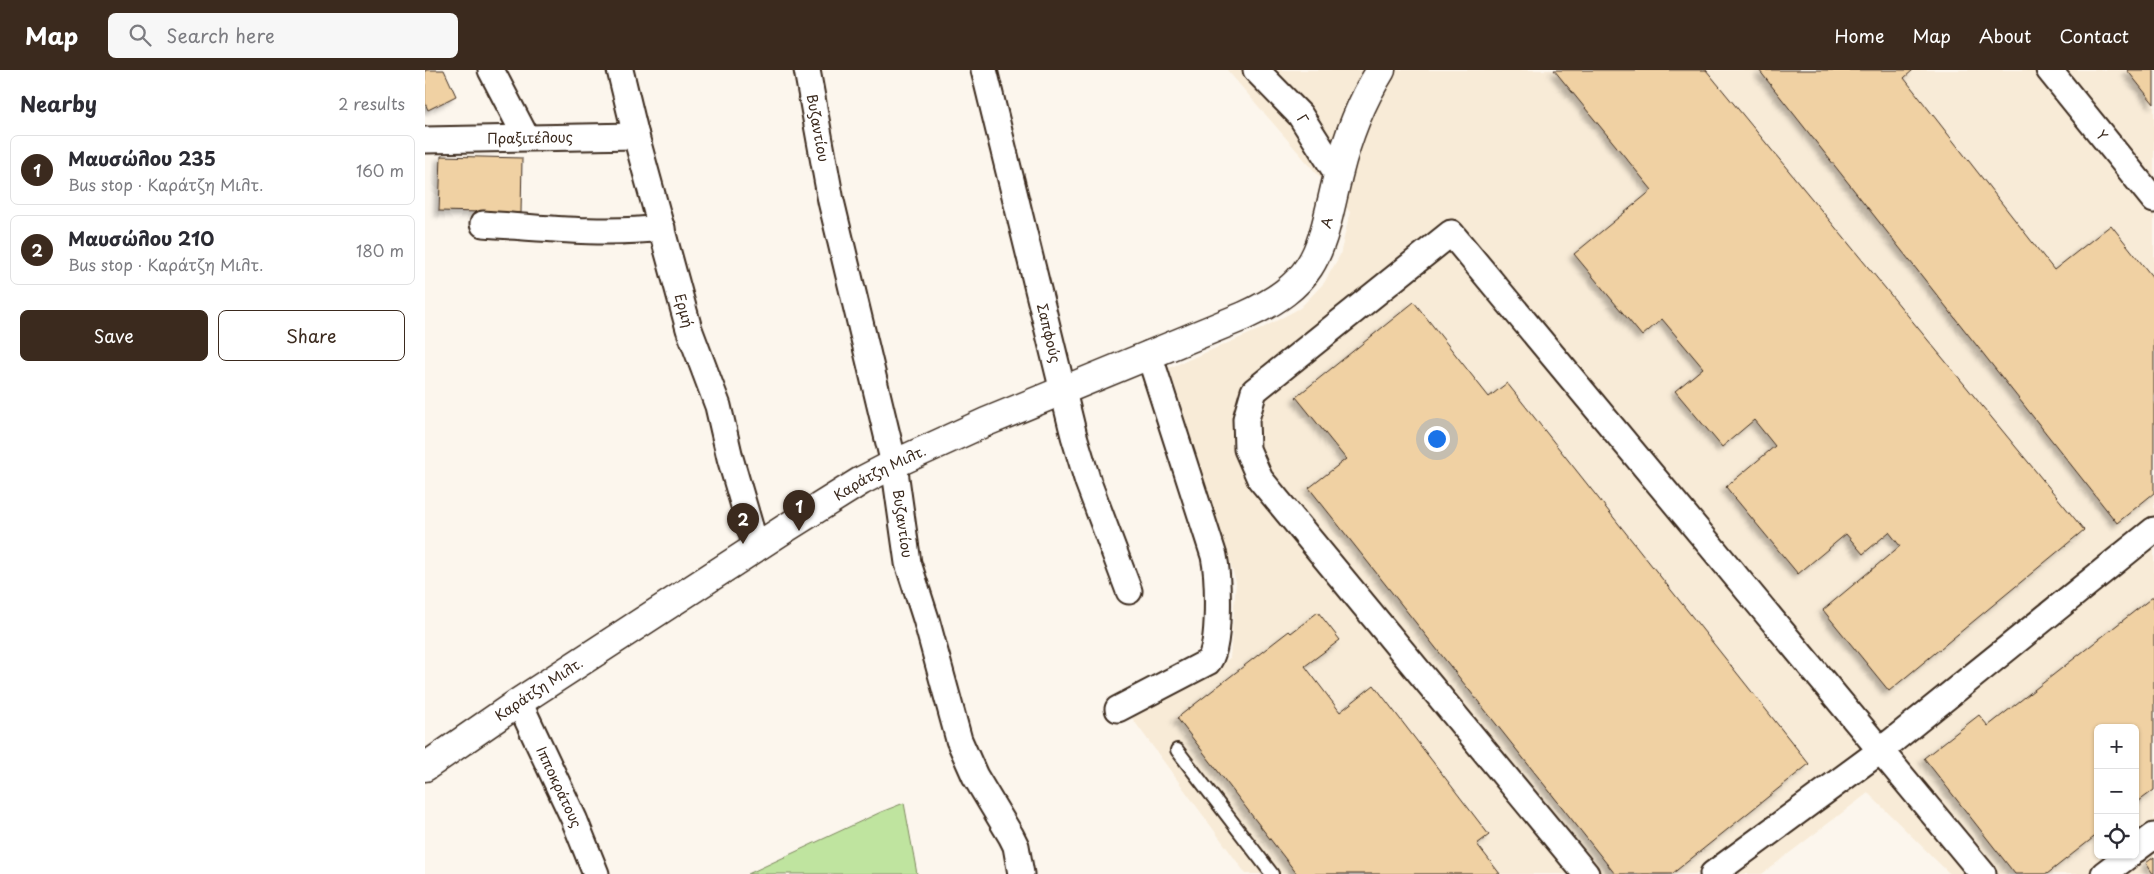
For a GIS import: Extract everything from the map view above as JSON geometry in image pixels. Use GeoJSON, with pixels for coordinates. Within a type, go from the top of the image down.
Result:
{"type":"FeatureCollection","features":[{"type":"Feature","properties":{"kind":"street"},"geometry":{"type":"LineString","coordinates":[[491,70],[526,137]]}},
{"type":"Feature","properties":{"kind":"street","name":"Ερμή"},"geometry":{"type":"LineString","coordinates":[[620,70],[636,136],[689,328],[718,406],[730,458],[756,548]]}},
{"type":"Feature","properties":{"kind":"street","name":"Βυζαντίου"},"geometry":{"type":"LineString","coordinates":[[807,70],[831,201],[894,464],[908,563],[926,619],[959,740],[975,776],[1013,841],[1021,874]]}},
{"type":"Feature","properties":{"kind":"street","name":"Σαπφούς"},"geometry":{"type":"LineString","coordinates":[[984,70],[1063,390],[1088,482],[1129,591]]}},
{"type":"Feature","properties":{"kind":"street","name":"Γ"},"geometry":{"type":"LineString","coordinates":[[1256,70],[1300,115],[1338,175]]}},
{"type":"Feature","properties":{"kind":"street","name":"Α"},"geometry":{"type":"LineString","coordinates":[[1214,328],[1273,302],[1293,287],[1305,273],[1322,242],[1338,175],[1357,117],[1381,70]]}},
{"type":"Feature","properties":{"kind":"street","name":"Υ"},"geometry":{"type":"LineString","coordinates":[[2049,70],[2154,200]]}},
{"type":"Feature","properties":{"kind":"street","name":"Πραξιτέλους"},"geometry":{"type":"LineString","coordinates":[[425,140],[636,136]]}},
{"type":"Feature","properties":{"kind":"street"},"geometry":{"type":"LineString","coordinates":[[483,224],[605,232],[662,228]]}},
{"type":"Feature","properties":{"kind":"street"},"geometry":{"type":"LineString","coordinates":[[1586,874],[1259,479],[1247,449],[1246,419],[1254,391],[1451,233],[1983,874]]}},
{"type":"Feature","properties":{"kind":"street","name":"Καράτζη Μιλτ."},"geometry":{"type":"LineString","coordinates":[[425,767],[519,702],[827,501],[894,464],[986,422],[1214,328]]}},
{"type":"Feature","properties":{"kind":"street"},"geometry":{"type":"LineString","coordinates":[[1119,709],[1204,664],[1212,657],[1215,644],[1217,576],[1214,556],[1149,354]]}},
{"type":"Feature","properties":{"kind":"street"},"geometry":{"type":"LineString","coordinates":[[1713,874],[1880,751],[2154,530]]}},
{"type":"Feature","properties":{"kind":"street","name":"Ιπποκράτους"},"geometry":{"type":"LineString","coordinates":[[519,702],[574,819],[596,874]]}},
{"type":"Feature","properties":{"kind":"street"},"geometry":{"type":"LineString","coordinates":[[2139,847],[2154,836]]}},
{"type":"Feature","properties":{"kind":"street"},"geometry":{"type":"LineString","coordinates":[[2104,874],[2124,859]]}},
{"type":"Feature","properties":{"kind":"lane"},"geometry":{"type":"LineString","coordinates":[[1177,750],[1272,874]]}},
{"type":"Feature","properties":{"kind":"shaded area"},"geometry":{"type":"Polygon","coordinates":[[[1227,70],[2154,70],[2154,874],[1950,874],[1868,793],[1762,874],[1246,874],[1129,714],[1230,658],[1236,582],[1169,368],[1261,329],[1300,308],[1324,283],[1340,255],[1350,212],[1227,70]]]}},
{"type":"Feature","properties":{"kind":"green space"},"geometry":{"type":"Polygon","coordinates":[[[904,803],[917,874],[748,874],[881,812],[904,803]]]}},
{"type":"Feature","properties":{"kind":"building"},"geometry":{"type":"Polygon","coordinates":[[[425,70],[444,70],[456,96],[428,110],[425,103],[425,70]]]}},
{"type":"Feature","properties":{"kind":"building"},"geometry":{"type":"Polygon","coordinates":[[[1554,70],[1706,70],[2084,530],[1889,691],[1823,610],[1900,546],[1889,532],[1863,554],[1846,534],[1798,574],[1726,487],[1775,446],[1754,420],[1722,447],[1675,391],[1703,368],[1662,319],[1642,336],[1574,254],[1652,190],[1554,70]]]}},
{"type":"Feature","properties":{"kind":"building"},"geometry":{"type":"Polygon","coordinates":[[[1759,70],[1913,70],[1904,78],[2054,270],[2111,225],[2154,279],[2154,493],[2117,523],[1759,70]]]}},
{"type":"Feature","properties":{"kind":"building"},"geometry":{"type":"Polygon","coordinates":[[[2127,70],[2154,70],[2154,104],[2127,70]]]}},
{"type":"Feature","properties":{"kind":"building"},"geometry":{"type":"Polygon","coordinates":[[[441,156],[522,158],[521,213],[439,211],[441,156]]]}},
{"type":"Feature","properties":{"kind":"building"},"geometry":{"type":"Polygon","coordinates":[[[1414,302],[1489,397],[1507,383],[1809,764],[1672,874],[1615,874],[1309,488],[1346,459],[1296,397],[1414,302]]]}},
{"type":"Feature","properties":{"kind":"building"},"geometry":{"type":"Polygon","coordinates":[[[2154,596],[2154,790],[2139,801],[2139,724],[2094,724],[2094,837],[2047,874],[2015,874],[1924,758],[1979,715],[1988,726],[2154,596]]]}},
{"type":"Feature","properties":{"kind":"building"},"geometry":{"type":"Polygon","coordinates":[[[1318,612],[1340,640],[1305,666],[1340,712],[1374,685],[1489,835],[1477,844],[1500,874],[1297,874],[1177,718],[1289,631],[1291,633],[1318,612]]]}},
{"type":"Feature","properties":{"kind":"building"},"geometry":{"type":"Polygon","coordinates":[[[2154,857],[2154,874],[2153,874],[2146,863],[2154,857]]]}},
{"type":"Feature","properties":{"kind":"place","name":"Μαυσώλου 235"},"geometry":{"type":"Point","coordinates":[799,531]}},
{"type":"Feature","properties":{"kind":"place","name":"Μαυσώλου 210"},"geometry":{"type":"Point","coordinates":[743,544]}}]}
